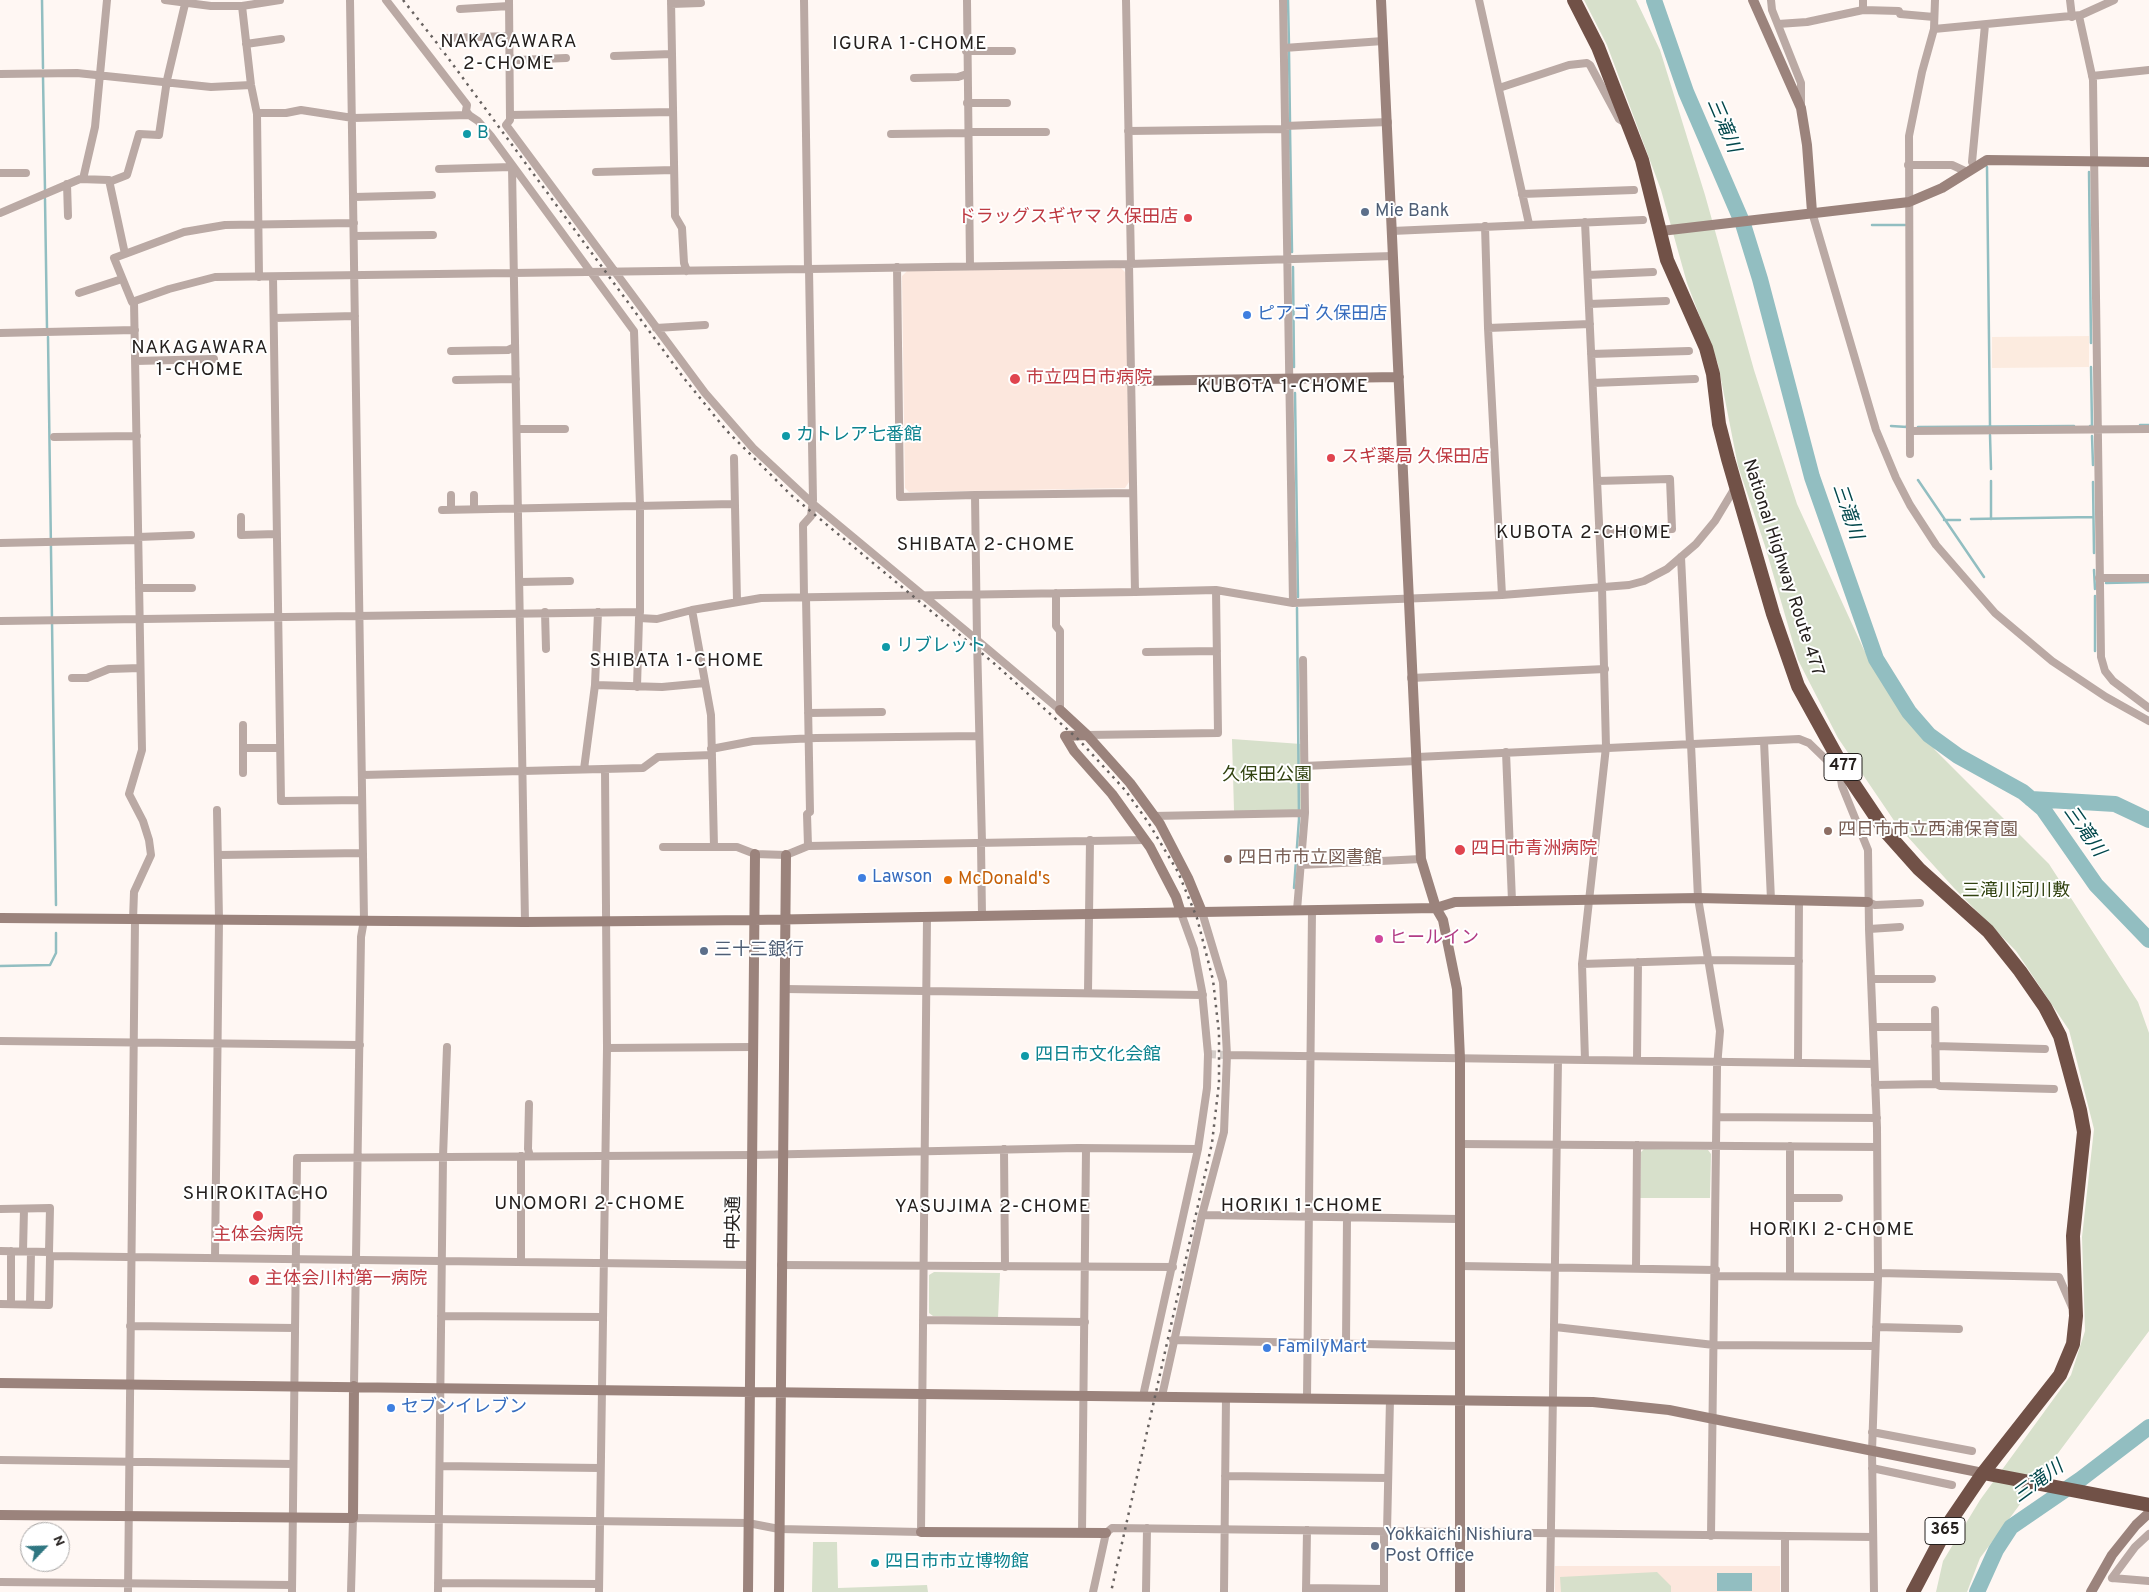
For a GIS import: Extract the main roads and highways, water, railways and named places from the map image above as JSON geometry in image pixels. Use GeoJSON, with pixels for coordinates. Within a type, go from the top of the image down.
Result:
{"type":"FeatureCollection","features":[{"type":"Feature","properties":{"kind":"highway","name":"National Highway Route 477"},"geometry":{"type":"LineString","coordinates":[[1574,0],[1598,47],[1642,160],[1665,230],[1667,260],[1710,362],[1722,438],[1773,614],[1798,686],[1843,772],[1886,832],[1919,869],[1988,931],[2020,970],[2045,1007],[2060,1036],[2073,1080],[2084,1132],[2073,1236],[2076,1316],[2073,1344],[2060,1375],[1983,1472]]}},
{"type":"Feature","properties":{"kind":"highway"},"geometry":{"type":"LineString","coordinates":[[1983,1472],[2001,1474],[2146,1507]]}},
{"type":"Feature","properties":{"kind":"highway","name":"365"},"geometry":{"type":"LineString","coordinates":[[1913,1592],[1952,1520],[1983,1472]]}},
{"type":"Feature","properties":{"kind":"water"},"geometry":{"type":"Polygon","coordinates":[[[1717,1573],[1752,1573],[1752,1591],[1717,1591],[1717,1573]]]}},
{"type":"Feature","properties":{"kind":"waterway"},"geometry":{"type":"LineString","coordinates":[[42,0],[43,68]]}},
{"type":"Feature","properties":{"kind":"waterway"},"geometry":{"type":"LineString","coordinates":[[1288,0],[1289,45]]}},
{"type":"Feature","properties":{"kind":"waterway","name":"三滝川"},"geometry":{"type":"LineString","coordinates":[[1654,0],[1686,92],[1743,224],[1760,279],[1812,477],[1876,659],[1909,712],[1929,735],[1958,756],[2023,792],[2043,809],[2096,885],[2149,940]]}},
{"type":"Feature","properties":{"kind":"waterway"},"geometry":{"type":"LineString","coordinates":[[1289,52],[1290,122]]}},
{"type":"Feature","properties":{"kind":"waterway"},"geometry":{"type":"LineString","coordinates":[[43,77],[45,190]]}},
{"type":"Feature","properties":{"kind":"waterway"},"geometry":{"type":"LineString","coordinates":[[1290,129],[1292,252]]}},
{"type":"Feature","properties":{"kind":"waterway"},"geometry":{"type":"LineString","coordinates":[[1987,167],[1990,426]]}},
{"type":"Feature","properties":{"kind":"waterway"},"geometry":{"type":"LineString","coordinates":[[2089,172],[2091,343]]}},
{"type":"Feature","properties":{"kind":"waterway"},"geometry":{"type":"LineString","coordinates":[[45,199],[47,328]]}},
{"type":"Feature","properties":{"kind":"waterway"},"geometry":{"type":"LineString","coordinates":[[1872,225],[1905,225]]}},
{"type":"Feature","properties":{"kind":"waterway"},"geometry":{"type":"LineString","coordinates":[[1293,267],[1294,367]]}},
{"type":"Feature","properties":{"kind":"waterway"},"geometry":{"type":"LineString","coordinates":[[48,337],[56,905]]}},
{"type":"Feature","properties":{"kind":"waterway"},"geometry":{"type":"LineString","coordinates":[[2090,426],[2092,426],[2091,367]]}},
{"type":"Feature","properties":{"kind":"waterway"},"geometry":{"type":"LineString","coordinates":[[1295,393],[1298,597]]}},
{"type":"Feature","properties":{"kind":"waterway"},"geometry":{"type":"LineString","coordinates":[[1891,426],[1907,427],[1907,425]]}},
{"type":"Feature","properties":{"kind":"waterway"},"geometry":{"type":"LineString","coordinates":[[2140,425],[2149,425]]}},
{"type":"Feature","properties":{"kind":"waterway"},"geometry":{"type":"LineString","coordinates":[[1918,427],[2074,426]]}},
{"type":"Feature","properties":{"kind":"waterway"},"geometry":{"type":"LineString","coordinates":[[1990,435],[1991,469]]}},
{"type":"Feature","properties":{"kind":"waterway"},"geometry":{"type":"LineString","coordinates":[[2092,436],[2093,465]]}},
{"type":"Feature","properties":{"kind":"waterway"},"geometry":{"type":"LineString","coordinates":[[1918,480],[1984,577]]}},
{"type":"Feature","properties":{"kind":"waterway"},"geometry":{"type":"LineString","coordinates":[[1991,481],[1991,519]]}},
{"type":"Feature","properties":{"kind":"waterway"},"geometry":{"type":"LineString","coordinates":[[2093,482],[2094,553]]}},
{"type":"Feature","properties":{"kind":"waterway"},"geometry":{"type":"LineString","coordinates":[[1971,519],[2093,517]]}},
{"type":"Feature","properties":{"kind":"waterway"},"geometry":{"type":"LineString","coordinates":[[1944,520],[1960,520]]}},
{"type":"Feature","properties":{"kind":"waterway"},"geometry":{"type":"LineString","coordinates":[[2094,570],[2095,589]]}},
{"type":"Feature","properties":{"kind":"waterway"},"geometry":{"type":"LineString","coordinates":[[2106,583],[2149,582]]}},
{"type":"Feature","properties":{"kind":"waterway"},"geometry":{"type":"LineString","coordinates":[[2095,596],[2095,651]]}},
{"type":"Feature","properties":{"kind":"waterway"},"geometry":{"type":"LineString","coordinates":[[1294,888],[1299,819],[1297,608]]}},
{"type":"Feature","properties":{"kind":"waterway"},"geometry":{"type":"LineString","coordinates":[[2031,799],[2115,804],[2149,820]]}},
{"type":"Feature","properties":{"kind":"waterway"},"geometry":{"type":"LineString","coordinates":[[0,966],[50,965],[56,953],[56,933]]}},
{"type":"Feature","properties":{"kind":"waterway","name":"三滝川"},"geometry":{"type":"LineString","coordinates":[[1977,1592],[1996,1550],[2011,1527],[2081,1479],[2149,1427]]}},
{"type":"Feature","properties":{"kind":"tunnel"},"geometry":{"type":"LineString","coordinates":[[1208,1054],[1227,1055]]}},
{"type":"Feature","properties":{"kind":"railway"},"geometry":{"type":"LineString","coordinates":[[403,0],[440,47],[683,377],[726,430],[791,495],[996,665],[1079,740],[1125,790],[1148,822],[1178,872],[1197,918],[1213,980],[1219,1033],[1219,1083],[1212,1143],[1111,1592]]}},
{"type":"Feature","properties":{"kind":"place","name":"B"},"geometry":{"type":"Point","coordinates":[467,134]}},
{"type":"Feature","properties":{"kind":"place","name":"Mie Bank"},"geometry":{"type":"Point","coordinates":[1365,212]}},
{"type":"Feature","properties":{"kind":"place","name":"ドラッグスギヤマ 久保田店"},"geometry":{"type":"Point","coordinates":[1188,218]}},
{"type":"Feature","properties":{"kind":"place","name":"ピアゴ 久保田店"},"geometry":{"type":"Point","coordinates":[1247,315]}},
{"type":"Feature","properties":{"kind":"place","name":"市立四日市病院"},"geometry":{"type":"Point","coordinates":[1015,379]}},
{"type":"Feature","properties":{"kind":"place","name":"カトレア七番館"},"geometry":{"type":"Point","coordinates":[786,436]}},
{"type":"Feature","properties":{"kind":"place","name":"スギ薬局 久保田店"},"geometry":{"type":"Point","coordinates":[1331,458]}},
{"type":"Feature","properties":{"kind":"place","name":"リブレット"},"geometry":{"type":"Point","coordinates":[886,647]}},
{"type":"Feature","properties":{"kind":"place","name":"四日市市立西浦保育園"},"geometry":{"type":"Point","coordinates":[1828,831]}},
{"type":"Feature","properties":{"kind":"place","name":"四日市青洲病院"},"geometry":{"type":"Point","coordinates":[1460,850]}},
{"type":"Feature","properties":{"kind":"place","name":"四日市市立図書館"},"geometry":{"type":"Point","coordinates":[1228,859]}},
{"type":"Feature","properties":{"kind":"place","name":"Lawson"},"geometry":{"type":"Point","coordinates":[862,878]}},
{"type":"Feature","properties":{"kind":"place","name":"McDonald's"},"geometry":{"type":"Point","coordinates":[948,880]}},
{"type":"Feature","properties":{"kind":"place","name":"ヒールイン"},"geometry":{"type":"Point","coordinates":[1379,939]}},
{"type":"Feature","properties":{"kind":"place","name":"三十三銀行"},"geometry":{"type":"Point","coordinates":[704,951]}},
{"type":"Feature","properties":{"kind":"place","name":"四日市文化会館"},"geometry":{"type":"Point","coordinates":[1025,1056]}},
{"type":"Feature","properties":{"kind":"place","name":"主体会病院"},"geometry":{"type":"Point","coordinates":[258,1216]}},
{"type":"Feature","properties":{"kind":"place","name":"主体会川村第一病院"},"geometry":{"type":"Point","coordinates":[254,1280]}},
{"type":"Feature","properties":{"kind":"place","name":"FamilyMart"},"geometry":{"type":"Point","coordinates":[1267,1348]}},
{"type":"Feature","properties":{"kind":"place","name":"セブンイレブン"},"geometry":{"type":"Point","coordinates":[391,1408]}},
{"type":"Feature","properties":{"kind":"place","name":"Yokkaichi Nishiura Post Office"},"geometry":{"type":"Point","coordinates":[1375,1546]}},
{"type":"Feature","properties":{"kind":"place","name":"四日市市立博物館"},"geometry":{"type":"Point","coordinates":[875,1563]}},
{"type":"Feature","properties":{"kind":"district","name":"IGURA 1-CHOME"},"geometry":{"type":"Point","coordinates":[910,45]}},
{"type":"Feature","properties":{"kind":"district","name":"NAKAGAWARA 2-CHOME"},"geometry":{"type":"Point","coordinates":[509,54]}},
{"type":"Feature","properties":{"kind":"district","name":"NAKAGAWARA 1-CHOME"},"geometry":{"type":"Point","coordinates":[200,360]}},
{"type":"Feature","properties":{"kind":"district","name":"KUBOTA 1-CHOME"},"geometry":{"type":"Point","coordinates":[1283,388]}},
{"type":"Feature","properties":{"kind":"district","name":"KUBOTA 2-CHOME"},"geometry":{"type":"Point","coordinates":[1584,534]}},
{"type":"Feature","properties":{"kind":"district","name":"SHIBATA 2-CHOME"},"geometry":{"type":"Point","coordinates":[986,546]}},
{"type":"Feature","properties":{"kind":"district","name":"SHIBATA 1-CHOME"},"geometry":{"type":"Point","coordinates":[677,662]}},
{"type":"Feature","properties":{"kind":"district","name":"SHIROKITACHO"},"geometry":{"type":"Point","coordinates":[256,1195]}},
{"type":"Feature","properties":{"kind":"district","name":"UNOMORI 2-CHOME"},"geometry":{"type":"Point","coordinates":[590,1205]}},
{"type":"Feature","properties":{"kind":"district","name":"HORIKI 1-CHOME"},"geometry":{"type":"Point","coordinates":[1302,1207]}},
{"type":"Feature","properties":{"kind":"district","name":"YASUJIMA 2-CHOME"},"geometry":{"type":"Point","coordinates":[993,1208]}},
{"type":"Feature","properties":{"kind":"district","name":"HORIKI 2-CHOME"},"geometry":{"type":"Point","coordinates":[1832,1231]}},
{"type":"Feature","properties":{"kind":"park label","name":"久保田公園"},"geometry":{"type":"Point","coordinates":[1267,776]}},
{"type":"Feature","properties":{"kind":"park label","name":"三滝川河川敷"},"geometry":{"type":"Point","coordinates":[2016,892]}}]}
